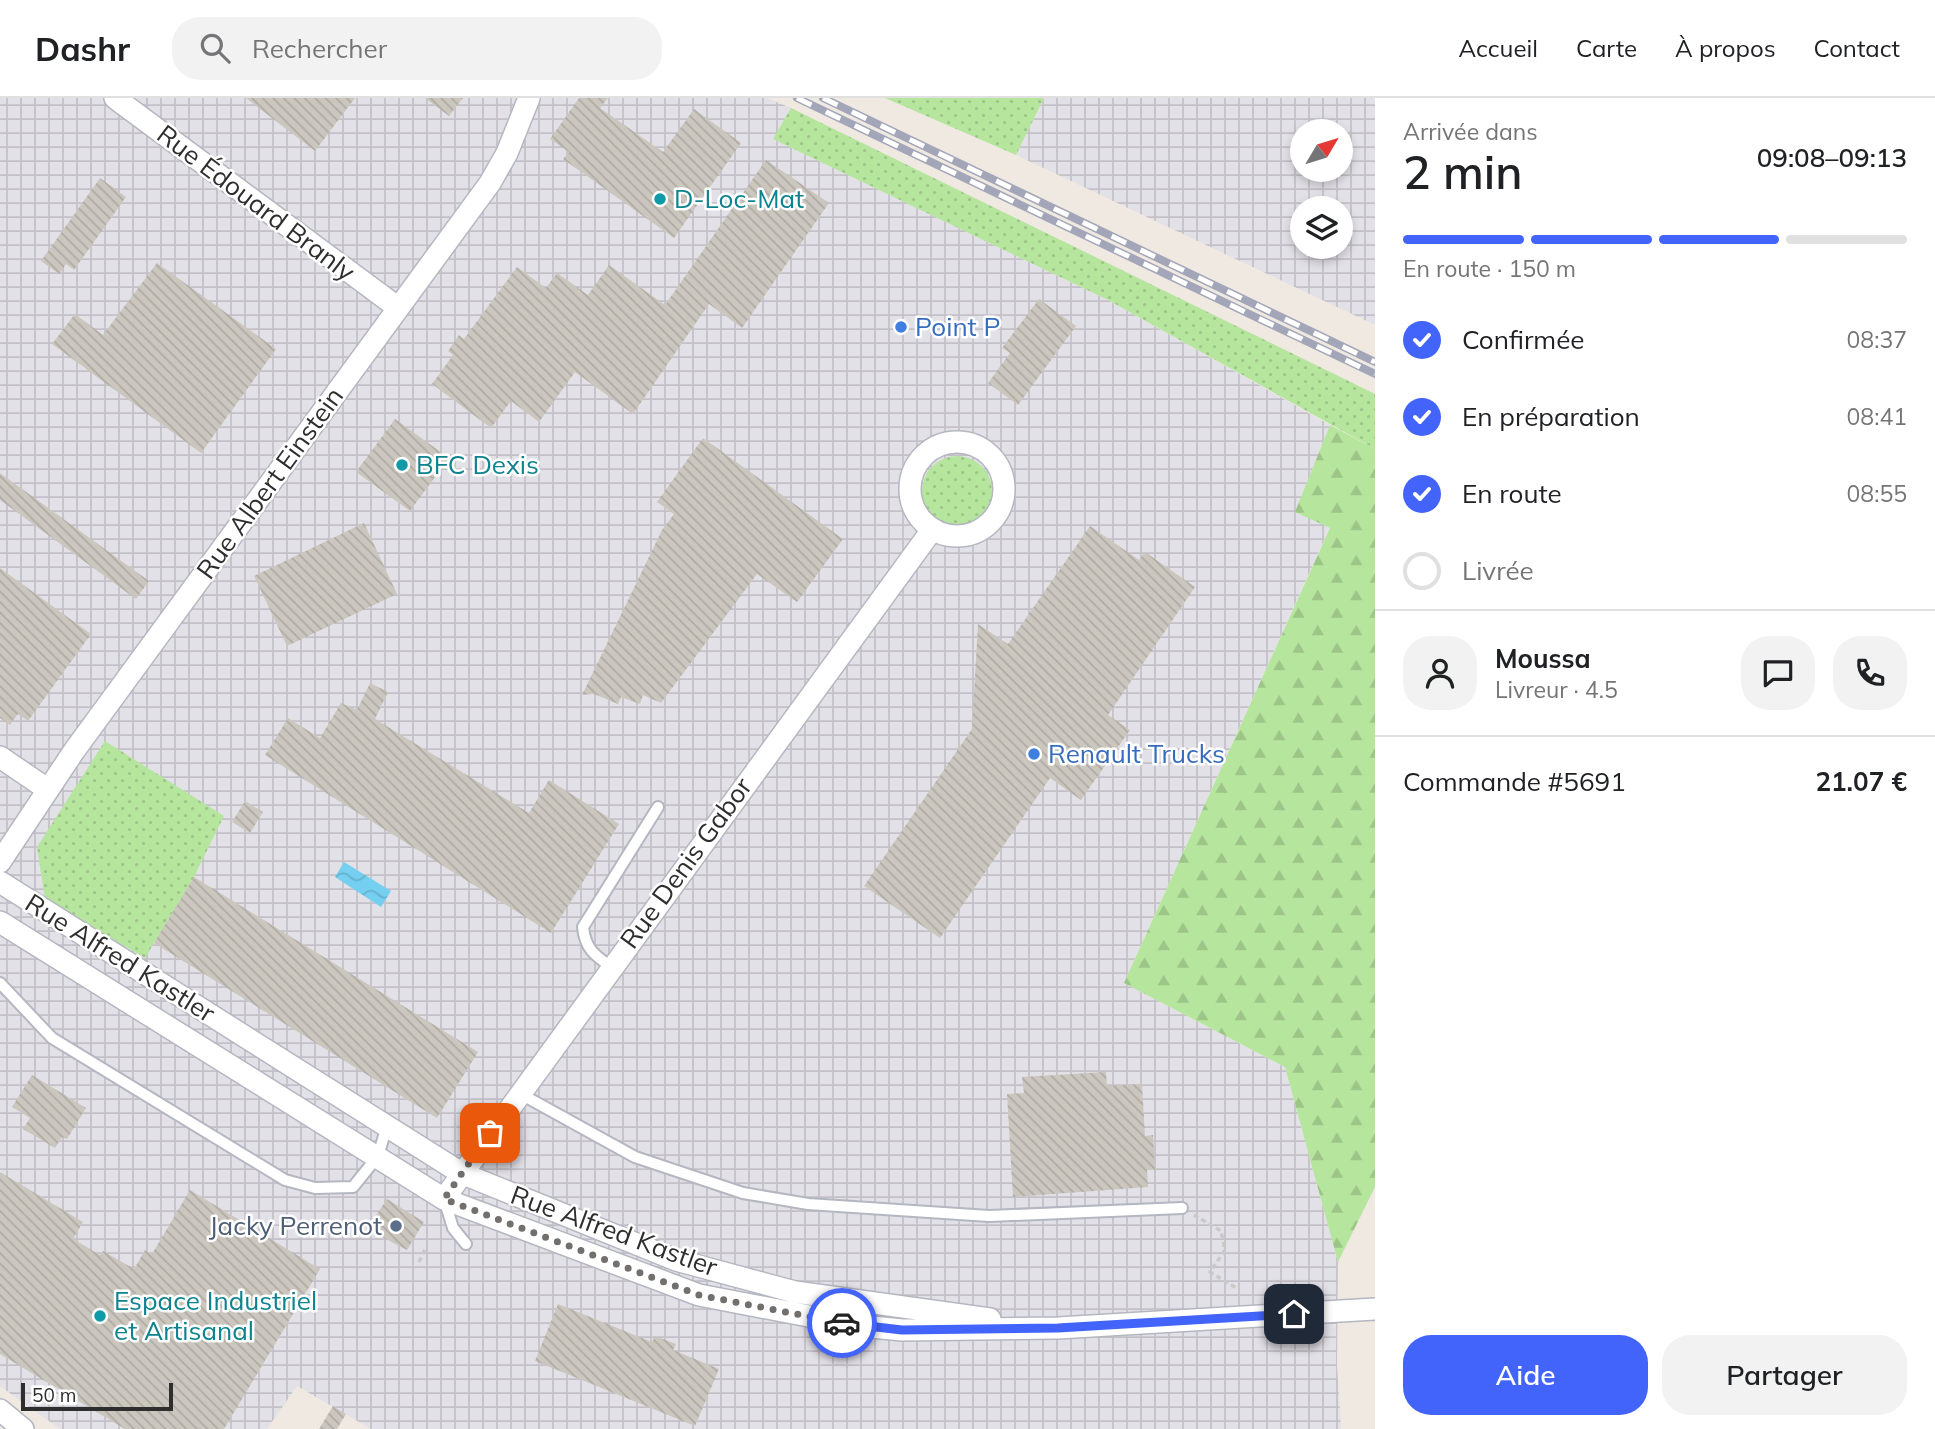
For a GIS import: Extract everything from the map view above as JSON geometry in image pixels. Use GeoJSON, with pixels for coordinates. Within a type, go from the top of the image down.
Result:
{"type":"FeatureCollection","features":[{"type":"Feature","properties":{"kind":"street","name":"Rue Édouard Branly"},"geometry":{"type":"LineString","coordinates":[[115,98],[397,307]]}},
{"type":"Feature","properties":{"kind":"street","name":"Rue Albert Einstein"},"geometry":{"type":"LineString","coordinates":[[0,862],[47,789],[490,183],[529,98]]}},
{"type":"Feature","properties":{"kind":"street"},"geometry":{"type":"LineString","coordinates":[[952,442],[968,443],[983,449],[995,461],[1003,475],[1005,492],[1001,508],[992,522],[979,531],[964,536],[947,536],[932,530],[914,510],[910,496],[914,468],[936,446],[952,442]]}},
{"type":"Feature","properties":{"kind":"street","name":"Rue Denis Gabor"},"geometry":{"type":"LineString","coordinates":[[444,1199],[610,966],[932,530]]}},
{"type":"Feature","properties":{"kind":"street"},"geometry":{"type":"LineString","coordinates":[[0,757],[47,789]]}},
{"type":"Feature","properties":{"kind":"street","name":"Rue Alfred Kastler"},"geometry":{"type":"LineString","coordinates":[[0,882],[461,1173],[676,1260],[795,1292],[1058,1328]]}},
{"type":"Feature","properties":{"kind":"street","name":"Rue Alfred Kastler"},"geometry":{"type":"LineString","coordinates":[[0,922],[444,1199],[699,1295],[875,1328],[1058,1328],[1375,1309]]}},
{"type":"Feature","properties":{"kind":"street"},"geometry":{"type":"LineString","coordinates":[[0,1410],[23,1429]]}},
{"type":"Feature","properties":{"kind":"lane"},"geometry":{"type":"LineString","coordinates":[[610,966],[592,953],[584,941],[583,927],[658,807]]}},
{"type":"Feature","properties":{"kind":"lane"},"geometry":{"type":"LineString","coordinates":[[0,983],[52,1038],[285,1180],[315,1188],[353,1186],[378,1156],[387,1126]]}},
{"type":"Feature","properties":{"kind":"lane"},"geometry":{"type":"LineString","coordinates":[[519,1093],[635,1157],[743,1193],[808,1204],[989,1216],[1182,1208]]}},
{"type":"Feature","properties":{"kind":"lane"},"geometry":{"type":"LineString","coordinates":[[444,1199],[453,1228],[466,1244]]}},
{"type":"Feature","properties":{"kind":"path"},"geometry":{"type":"LineString","coordinates":[[1182,1208],[1221,1231],[1226,1250],[1210,1272],[1238,1289]]}},
{"type":"Feature","properties":{"kind":"path"},"geometry":{"type":"LineString","coordinates":[[419,1262],[425,1249]]}},
{"type":"Feature","properties":{"kind":"shaded area"},"geometry":{"type":"Polygon","coordinates":[[[0,98],[767,98],[791,108],[774,139],[1108,300],[1330,425],[1296,512],[1330,527],[1124,983],[1285,1067],[1338,1262],[1337,1365],[1341,1429],[371,1429],[297,1386],[267,1429],[60,1429],[0,1386],[0,98]]]}},
{"type":"Feature","properties":{"kind":"shaded area"},"geometry":{"type":"Polygon","coordinates":[[[1044,98],[1375,98],[1375,325],[1016,155],[1044,98]]]}},
{"type":"Feature","properties":{"kind":"green space"},"geometry":{"type":"Polygon","coordinates":[[[885,98],[1044,98],[1016,155],[885,98]]]}},
{"type":"Feature","properties":{"kind":"green space"},"geometry":{"type":"Polygon","coordinates":[[[791,108],[1375,394],[1375,449],[1108,300],[773,139],[791,108]]]}},
{"type":"Feature","properties":{"kind":"green space"},"geometry":{"type":"Polygon","coordinates":[[[1330,425],[1375,449],[1375,1187],[1338,1262],[1285,1067],[1124,983],[1330,528],[1295,512],[1330,425]]]}},
{"type":"Feature","properties":{"kind":"green space"},"geometry":{"type":"Polygon","coordinates":[[[950,456],[964,456],[977,462],[986,471],[992,491],[990,504],[982,516],[964,526],[950,526],[937,520],[928,511],[922,498],[922,484],[928,471],[937,462],[950,456]]]}},
{"type":"Feature","properties":{"kind":"green space"},"geometry":{"type":"Polygon","coordinates":[[[105,741],[224,816],[194,877],[145,958],[45,899],[37,847],[105,741]]]}},
{"type":"Feature","properties":{"kind":"water"},"geometry":{"type":"Polygon","coordinates":[[[344,862],[391,891],[381,907],[335,877],[344,862]]]}},
{"type":"Feature","properties":{"kind":"building"},"geometry":{"type":"Polygon","coordinates":[[[246,98],[355,98],[315,151],[246,98]]]}},
{"type":"Feature","properties":{"kind":"building"},"geometry":{"type":"Polygon","coordinates":[[[425,98],[463,98],[449,116],[425,98]]]}},
{"type":"Feature","properties":{"kind":"building","name":"D-Loc-Mat"},"geometry":{"type":"Polygon","coordinates":[[[579,98],[608,98],[600,108],[663,152],[694,109],[741,143],[674,238],[563,159],[569,152],[550,139],[579,98]]]}},
{"type":"Feature","properties":{"kind":"building"},"geometry":{"type":"Polygon","coordinates":[[[766,160],[829,203],[742,328],[709,304],[633,414],[575,372],[539,422],[511,401],[491,428],[432,384],[453,355],[448,351],[459,335],[464,339],[517,267],[546,288],[557,273],[588,295],[609,265],[665,305],[766,160]]]}},
{"type":"Feature","properties":{"kind":"building"},"geometry":{"type":"Polygon","coordinates":[[[100,178],[126,197],[74,270],[66,264],[59,274],[41,261],[100,178]]]}},
{"type":"Feature","properties":{"kind":"building"},"geometry":{"type":"Polygon","coordinates":[[[157,263],[276,349],[201,453],[52,344],[75,314],[103,335],[157,263]]]}},
{"type":"Feature","properties":{"kind":"building"},"geometry":{"type":"Polygon","coordinates":[[[1039,299],[1076,326],[1018,405],[988,383],[1010,353],[1002,348],[1039,299]]]}},
{"type":"Feature","properties":{"kind":"building","name":"BFC Dexis"},"geometry":{"type":"Polygon","coordinates":[[[395,419],[449,458],[410,511],[356,472],[395,419]]]}},
{"type":"Feature","properties":{"kind":"building"},"geometry":{"type":"Polygon","coordinates":[[[703,438],[843,539],[797,602],[757,574],[661,703],[643,695],[640,704],[621,697],[618,704],[594,694],[582,695],[662,530],[674,514],[657,502],[703,438]]]}},
{"type":"Feature","properties":{"kind":"building"},"geometry":{"type":"Polygon","coordinates":[[[0,473],[149,581],[136,599],[0,500],[0,473]]]}},
{"type":"Feature","properties":{"kind":"building"},"geometry":{"type":"Polygon","coordinates":[[[364,523],[397,594],[287,646],[254,576],[364,523]]]}},
{"type":"Feature","properties":{"kind":"building","name":"Renault Trucks"},"geometry":{"type":"Polygon","coordinates":[[[1090,526],[1139,560],[1145,552],[1195,587],[1108,715],[1130,730],[1081,800],[1050,778],[940,938],[864,886],[972,729],[978,624],[1008,644],[1090,526]]]}},
{"type":"Feature","properties":{"kind":"building"},"geometry":{"type":"Polygon","coordinates":[[[0,568],[91,634],[28,721],[18,714],[10,725],[0,718],[0,568]]]}},
{"type":"Feature","properties":{"kind":"building"},"geometry":{"type":"Polygon","coordinates":[[[370,683],[388,692],[375,719],[529,813],[549,780],[619,824],[551,933],[265,755],[288,718],[320,738],[341,703],[357,710],[370,683]]]}},
{"type":"Feature","properties":{"kind":"building"},"geometry":{"type":"Polygon","coordinates":[[[245,801],[263,812],[250,833],[232,822],[245,801]]]}},
{"type":"Feature","properties":{"kind":"building"},"geometry":{"type":"Polygon","coordinates":[[[194,877],[478,1052],[437,1118],[154,943],[194,877]]]}},
{"type":"Feature","properties":{"kind":"building"},"geometry":{"type":"Polygon","coordinates":[[[1106,1072],[1107,1086],[1142,1084],[1145,1136],[1153,1135],[1155,1170],[1147,1170],[1148,1187],[1013,1197],[1007,1094],[1024,1093],[1022,1077],[1106,1072]]]}},
{"type":"Feature","properties":{"kind":"building"},"geometry":{"type":"Polygon","coordinates":[[[32,1075],[86,1108],[67,1139],[62,1137],[55,1148],[23,1129],[30,1118],[12,1107],[32,1075]]]}},
{"type":"Feature","properties":{"kind":"building","name":"Espace Industriel et Artisanal"},"geometry":{"type":"Polygon","coordinates":[[[0,1172],[83,1222],[73,1239],[100,1255],[103,1251],[134,1269],[145,1250],[152,1254],[190,1190],[320,1269],[224,1429],[125,1429],[0,1354],[0,1172]]]}},
{"type":"Feature","properties":{"kind":"building","name":"Jacky Perrenot"},"geometry":{"type":"Polygon","coordinates":[[[387,1199],[424,1222],[407,1250],[367,1229],[387,1199]]]}},
{"type":"Feature","properties":{"kind":"building"},"geometry":{"type":"Polygon","coordinates":[[[558,1304],[652,1342],[655,1336],[676,1344],[673,1350],[719,1369],[695,1426],[535,1361],[558,1304]]]}},
{"type":"Feature","properties":{"kind":"building"},"geometry":{"type":"Polygon","coordinates":[[[333,1406],[346,1414],[337,1429],[319,1429],[333,1406]]]}},
{"type":"Feature","properties":{"kind":"railway"},"geometry":{"type":"LineString","coordinates":[[797,98],[1375,374]]}},
{"type":"Feature","properties":{"kind":"railway"},"geometry":{"type":"LineString","coordinates":[[823,98],[1375,362]]}},
{"type":"Feature","properties":{"kind":"way so far"},"geometry":{"type":"LineString","coordinates":[[490,1133],[444,1199],[699,1295],[842,1323]]}},
{"type":"Feature","properties":{"kind":"place","name":"D-Loc-Mat"},"geometry":{"type":"Point","coordinates":[660,199]}},
{"type":"Feature","properties":{"kind":"place","name":"Point P"},"geometry":{"type":"Point","coordinates":[901,327]}},
{"type":"Feature","properties":{"kind":"place","name":"BFC Dexis"},"geometry":{"type":"Point","coordinates":[402,465]}},
{"type":"Feature","properties":{"kind":"place","name":"Renault Trucks"},"geometry":{"type":"Point","coordinates":[1034,754]}},
{"type":"Feature","properties":{"kind":"place","name":"Jacky Perrenot"},"geometry":{"type":"Point","coordinates":[396,1226]}},
{"type":"Feature","properties":{"kind":"place","name":"Espace Industriel et Artisanal"},"geometry":{"type":"Point","coordinates":[100,1316]}},
{"type":"Feature","properties":{"kind":"route"},"geometry":{"type":"LineString","coordinates":[[842,1323],[902,1330],[1058,1328],[1294,1314]]}}]}
